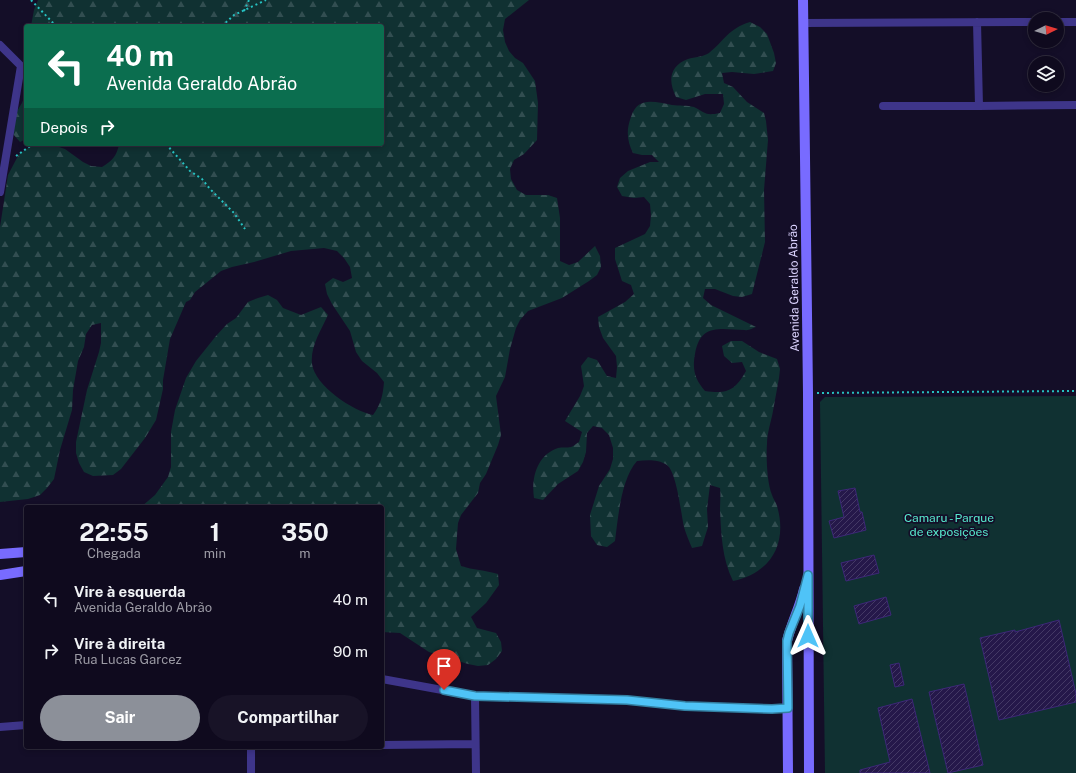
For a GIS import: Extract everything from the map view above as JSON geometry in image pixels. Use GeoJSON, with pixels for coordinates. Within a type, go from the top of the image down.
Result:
{"type":"FeatureCollection","features":[{"type":"Feature","properties":{"kind":"main road","name":"Avenida Geraldo Abrão"},"geometry":{"type":"LineString","coordinates":[[803,0],[808,393],[810,773]]}},
{"type":"Feature","properties":{"kind":"main road"},"geometry":{"type":"LineString","coordinates":[[0,554],[24,552]]}},
{"type":"Feature","properties":{"kind":"main road"},"geometry":{"type":"LineString","coordinates":[[0,575],[24,571]]}},
{"type":"Feature","properties":{"kind":"main road","name":"Avenida Geraldo Abrão"},"geometry":{"type":"LineString","coordinates":[[788,773],[787,641],[800,606],[808,575]]}},
{"type":"Feature","properties":{"kind":"street"},"geometry":{"type":"LineString","coordinates":[[977,22],[979,106]]}},
{"type":"Feature","properties":{"kind":"street"},"geometry":{"type":"LineString","coordinates":[[803,23],[1028,22]]}},
{"type":"Feature","properties":{"kind":"street"},"geometry":{"type":"LineString","coordinates":[[1064,22],[1076,22]]}},
{"type":"Feature","properties":{"kind":"street"},"geometry":{"type":"LineString","coordinates":[[0,45],[21,66],[0,192]]}},
{"type":"Feature","properties":{"kind":"street"},"geometry":{"type":"LineString","coordinates":[[883,106],[1076,104]]}},
{"type":"Feature","properties":{"kind":"street"},"geometry":{"type":"LineString","coordinates":[[384,679],[475,696],[627,700],[685,706],[772,709],[788,708]]}},
{"type":"Feature","properties":{"kind":"street"},"geometry":{"type":"LineString","coordinates":[[475,696],[476,773]]}},
{"type":"Feature","properties":{"kind":"street"},"geometry":{"type":"LineString","coordinates":[[0,727],[24,725]]}},
{"type":"Feature","properties":{"kind":"street"},"geometry":{"type":"LineString","coordinates":[[384,745],[475,744]]}},
{"type":"Feature","properties":{"kind":"street"},"geometry":{"type":"LineString","coordinates":[[251,749],[251,773]]}},
{"type":"Feature","properties":{"kind":"path"},"geometry":{"type":"LineString","coordinates":[[31,0],[54,24]]}},
{"type":"Feature","properties":{"kind":"path"},"geometry":{"type":"LineString","coordinates":[[244,11],[249,0]]}},
{"type":"Feature","properties":{"kind":"path"},"geometry":{"type":"LineString","coordinates":[[224,24],[234,15],[266,0]]}},
{"type":"Feature","properties":{"kind":"path"},"geometry":{"type":"LineString","coordinates":[[5,163],[30,146]]}},
{"type":"Feature","properties":{"kind":"path"},"geometry":{"type":"LineString","coordinates":[[168,146],[190,171],[202,178],[234,213],[245,229]]}},
{"type":"Feature","properties":{"kind":"path"},"geometry":{"type":"LineString","coordinates":[[808,393],[1076,391]]}},
{"type":"Feature","properties":{"kind":"green space"},"geometry":{"type":"Polygon","coordinates":[[[38,0],[529,0],[505,19],[503,30],[505,42],[509,51],[515,58],[523,63],[535,81],[538,103],[537,140],[524,154],[514,160],[510,169],[511,179],[517,190],[526,195],[548,195],[557,198],[560,218],[560,261],[569,265],[578,262],[595,246],[600,256],[601,267],[597,275],[589,281],[562,298],[528,311],[520,320],[510,349],[505,377],[496,396],[501,435],[498,445],[486,474],[480,483],[478,493],[461,515],[458,523],[456,549],[461,566],[498,574],[499,585],[486,603],[471,617],[477,628],[496,633],[501,642],[502,651],[496,659],[488,665],[478,666],[468,664],[429,652],[400,633],[384,632],[384,505],[143,505],[155,495],[168,477],[171,467],[171,432],[175,410],[186,378],[196,361],[216,336],[227,324],[236,318],[248,302],[258,298],[268,295],[277,300],[283,308],[301,315],[321,307],[328,315],[314,345],[312,364],[315,372],[327,389],[336,396],[355,408],[373,415],[381,399],[384,382],[377,373],[362,361],[356,352],[350,331],[327,294],[325,284],[333,278],[343,282],[352,278],[350,267],[337,251],[324,248],[291,251],[232,267],[221,271],[195,292],[190,300],[186,302],[170,339],[163,380],[163,389],[156,420],[145,438],[121,469],[113,475],[93,476],[84,472],[76,453],[76,442],[87,390],[101,343],[101,323],[92,325],[86,334],[84,347],[78,361],[73,390],[72,410],[60,450],[54,479],[40,495],[28,499],[0,502],[0,227],[8,175],[19,154],[31,146],[56,146],[65,149],[91,166],[102,167],[114,158],[118,146],[384,146],[384,24],[31,24],[38,0]]]}},
{"type":"Feature","properties":{"kind":"green space"},"geometry":{"type":"Polygon","coordinates":[[[750,22],[760,27],[767,34],[776,63],[773,71],[754,74],[732,72],[722,73],[724,83],[733,87],[747,102],[764,113],[768,140],[764,190],[765,242],[752,294],[742,297],[733,296],[715,289],[705,289],[703,298],[711,305],[756,327],[748,330],[720,329],[712,330],[706,333],[701,337],[698,344],[694,365],[695,374],[705,391],[719,392],[730,390],[738,383],[746,371],[742,362],[732,363],[724,356],[722,346],[731,341],[742,341],[759,352],[777,359],[780,369],[767,449],[767,470],[770,490],[777,506],[780,520],[778,544],[767,564],[746,577],[733,581],[724,555],[720,518],[720,488],[710,485],[707,509],[708,527],[702,546],[692,548],[684,527],[673,476],[667,465],[660,462],[649,460],[637,461],[627,478],[624,488],[619,510],[615,541],[607,547],[597,545],[591,536],[590,515],[599,486],[610,469],[613,459],[613,448],[609,435],[602,428],[593,426],[587,433],[586,452],[578,471],[558,484],[543,500],[534,498],[533,490],[537,468],[545,456],[558,448],[571,447],[579,442],[582,432],[565,421],[580,396],[584,386],[581,366],[588,357],[597,360],[607,376],[616,378],[616,356],[603,338],[599,327],[598,317],[625,302],[634,294],[631,285],[622,281],[615,259],[615,248],[645,234],[650,226],[651,215],[650,204],[644,197],[634,198],[622,196],[617,187],[620,178],[628,171],[650,162],[659,162],[652,155],[633,153],[628,140],[628,131],[629,122],[634,110],[642,103],[653,102],[691,106],[708,114],[720,113],[724,104],[723,94],[705,94],[686,100],[676,97],[671,80],[672,75],[677,66],[682,62],[709,53],[732,31],[750,22]]]}},
{"type":"Feature","properties":{"kind":"green space"},"geometry":{"type":"Polygon","coordinates":[[[24,98],[24,140],[20,142],[13,134],[15,114],[24,98]]]}},
{"type":"Feature","properties":{"kind":"green space","name":"Camaru - Parque de exposições"},"geometry":{"type":"Polygon","coordinates":[[[1076,396],[1076,773],[825,773],[820,402],[825,397],[1076,396]]]}},
{"type":"Feature","properties":{"kind":"building"},"geometry":{"type":"Polygon","coordinates":[[[855,488],[860,512],[862,512],[866,530],[834,538],[829,521],[844,517],[838,491],[855,488]]]}},
{"type":"Feature","properties":{"kind":"building"},"geometry":{"type":"Polygon","coordinates":[[[874,555],[879,573],[846,581],[841,563],[874,555]]]}},
{"type":"Feature","properties":{"kind":"building"},"geometry":{"type":"Polygon","coordinates":[[[886,597],[891,615],[859,624],[854,606],[886,597]]]}},
{"type":"Feature","properties":{"kind":"building"},"geometry":{"type":"Polygon","coordinates":[[[1059,620],[1076,694],[1076,702],[999,720],[980,638],[1015,630],[1015,632],[1059,620]]]}},
{"type":"Feature","properties":{"kind":"building"},"geometry":{"type":"Polygon","coordinates":[[[899,663],[904,685],[895,687],[890,665],[899,663]]]}},
{"type":"Feature","properties":{"kind":"building"},"geometry":{"type":"Polygon","coordinates":[[[964,684],[983,765],[948,773],[929,692],[964,684]]]}},
{"type":"Feature","properties":{"kind":"building"},"geometry":{"type":"Polygon","coordinates":[[[912,699],[930,773],[860,773],[860,770],[890,762],[878,708],[912,699]]]}},
{"type":"Feature","properties":{"kind":"route"},"geometry":{"type":"LineString","coordinates":[[444,690],[475,696],[627,700],[685,706],[772,709],[788,708],[787,641],[800,606],[808,575],[808,636]]}}]}
